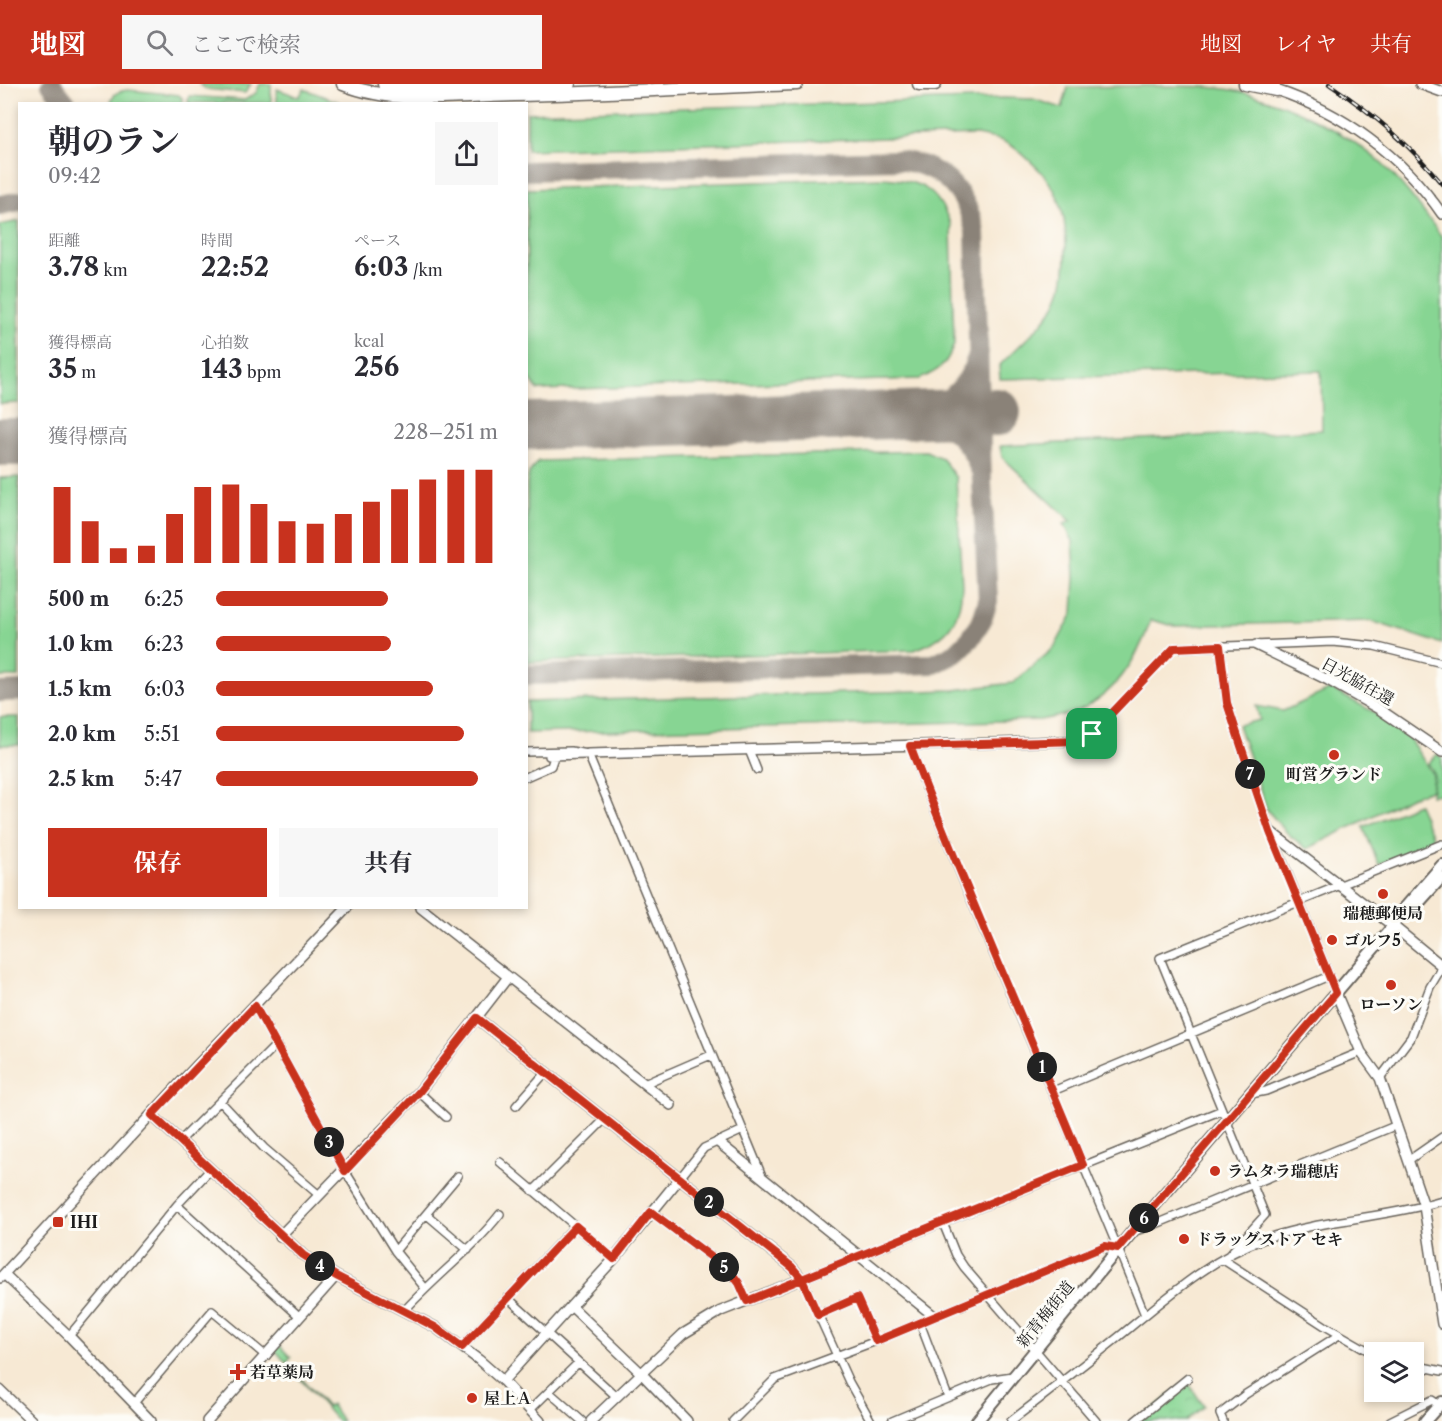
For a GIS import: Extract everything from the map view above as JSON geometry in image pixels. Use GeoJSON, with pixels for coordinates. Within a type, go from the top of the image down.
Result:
{"type":"FeatureCollection","features":[{"type":"Feature","properties":{"kind":"highway"},"geometry":{"type":"LineString","coordinates":[[343,84],[371,92],[431,98],[632,88],[796,84]]}},
{"type":"Feature","properties":{"kind":"highway"},"geometry":{"type":"LineString","coordinates":[[384,84],[444,89],[569,84]]}},
{"type":"Feature","properties":{"kind":"highway"},"geometry":{"type":"LineString","coordinates":[[919,84],[935,84]]}},
{"type":"Feature","properties":{"kind":"highway"},"geometry":{"type":"LineString","coordinates":[[1245,84],[1275,87]]}},
{"type":"Feature","properties":{"kind":"highway"},"geometry":{"type":"LineString","coordinates":[[1262,84],[1275,87]]}},
{"type":"Feature","properties":{"kind":"main road","name":"新青梅街道"},"geometry":{"type":"LineString","coordinates":[[977,1421],[1132,1232],[1224,1115],[1248,1094],[1393,926],[1407,916],[1440,871],[1442,859]]}},
{"type":"Feature","properties":{"kind":"main road"},"geometry":{"type":"LineString","coordinates":[[1425,1421],[1441,1403]]}},
{"type":"Feature","properties":{"kind":"street"},"geometry":{"type":"LineString","coordinates":[[1420,84],[1442,92]]}},
{"type":"Feature","properties":{"kind":"street"},"geometry":{"type":"LineString","coordinates":[[1275,87],[1335,115],[1369,138],[1401,165],[1442,214]]}},
{"type":"Feature","properties":{"kind":"street"},"geometry":{"type":"LineString","coordinates":[[528,753],[579,752],[588,754],[1081,741],[1092,734],[1174,648],[1333,642],[1374,646],[1442,663]]}},
{"type":"Feature","properties":{"kind":"street","name":"日光脇往還"},"geometry":{"type":"LineString","coordinates":[[1256,645],[1348,692],[1401,723],[1442,752]]}},
{"type":"Feature","properties":{"kind":"street"},"geometry":{"type":"LineString","coordinates":[[1220,646],[1227,703],[1270,832],[1361,1052],[1380,1078],[1409,1160],[1424,1206],[1442,1324]]}},
{"type":"Feature","properties":{"kind":"street"},"geometry":{"type":"LineString","coordinates":[[910,746],[1019,1016],[1053,1091],[1145,1315]]}},
{"type":"Feature","properties":{"kind":"street"},"geometry":{"type":"LineString","coordinates":[[749,750],[757,771]]}},
{"type":"Feature","properties":{"kind":"street"},"geometry":{"type":"LineString","coordinates":[[528,776],[550,766],[555,754]]}},
{"type":"Feature","properties":{"kind":"street"},"geometry":{"type":"LineString","coordinates":[[588,754],[763,1179]]}},
{"type":"Feature","properties":{"kind":"street"},"geometry":{"type":"LineString","coordinates":[[1270,832],[1442,964],[1430,987],[1411,1037],[1380,1078]]}},
{"type":"Feature","properties":{"kind":"street"},"geometry":{"type":"LineString","coordinates":[[1224,1258],[1265,1215],[1160,958],[1442,844]]}},
{"type":"Feature","properties":{"kind":"street"},"geometry":{"type":"LineString","coordinates":[[151,1421],[69,1336],[2,1276],[346,909]]}},
{"type":"Feature","properties":{"kind":"street"},"geometry":{"type":"LineString","coordinates":[[422,909],[671,1105]]}},
{"type":"Feature","properties":{"kind":"street"},"geometry":{"type":"LineString","coordinates":[[1053,1091],[1329,976]]}},
{"type":"Feature","properties":{"kind":"street"},"geometry":{"type":"LineString","coordinates":[[280,1236],[419,1092],[508,977]]}},
{"type":"Feature","properties":{"kind":"street"},"geometry":{"type":"LineString","coordinates":[[255,1006],[345,1171],[395,1251],[425,1288]]}},
{"type":"Feature","properties":{"kind":"street"},"geometry":{"type":"LineString","coordinates":[[477,1018],[792,1267],[802,1279],[837,1357],[871,1421]]}},
{"type":"Feature","properties":{"kind":"street"},"geometry":{"type":"LineString","coordinates":[[180,1141],[276,1045]]}},
{"type":"Feature","properties":{"kind":"street"},"geometry":{"type":"LineString","coordinates":[[1248,1094],[1266,1091],[1361,1052]]}},
{"type":"Feature","properties":{"kind":"street"},"geometry":{"type":"LineString","coordinates":[[644,1084],[711,1055]]}},
{"type":"Feature","properties":{"kind":"street"},"geometry":{"type":"LineString","coordinates":[[516,1106],[545,1073]]}},
{"type":"Feature","properties":{"kind":"street"},"geometry":{"type":"LineString","coordinates":[[419,1092],[446,1117]]}},
{"type":"Feature","properties":{"kind":"street"},"geometry":{"type":"LineString","coordinates":[[220,1101],[264,1148],[319,1195]]}},
{"type":"Feature","properties":{"kind":"street"},"geometry":{"type":"LineString","coordinates":[[152,1115],[303,1255],[336,1276],[435,1327],[503,1381],[540,1421]]}},
{"type":"Feature","properties":{"kind":"street"},"geometry":{"type":"LineString","coordinates":[[591,1421],[683,1334],[721,1311],[1083,1165],[1224,1115]]}},
{"type":"Feature","properties":{"kind":"street"},"geometry":{"type":"LineString","coordinates":[[533,1191],[604,1120]]}},
{"type":"Feature","properties":{"kind":"street"},"geometry":{"type":"LineString","coordinates":[[1132,1232],[1397,1125]]}},
{"type":"Feature","properties":{"kind":"street"},"geometry":{"type":"LineString","coordinates":[[503,1381],[614,1259],[704,1148],[743,1130]]}},
{"type":"Feature","properties":{"kind":"street"},"geometry":{"type":"LineString","coordinates":[[1409,1160],[1442,1137]]}},
{"type":"Feature","properties":{"kind":"street"},"geometry":{"type":"LineString","coordinates":[[718,1142],[934,1316]]}},
{"type":"Feature","properties":{"kind":"street"},"geometry":{"type":"LineString","coordinates":[[500,1162],[614,1259]]}},
{"type":"Feature","properties":{"kind":"street"},"geometry":{"type":"LineString","coordinates":[[69,1336],[177,1205],[210,1170]]}},
{"type":"Feature","properties":{"kind":"street"},"geometry":{"type":"LineString","coordinates":[[395,1251],[458,1176]]}},
{"type":"Feature","properties":{"kind":"street"},"geometry":{"type":"LineString","coordinates":[[1011,1421],[1184,1284],[1224,1258],[1283,1234],[1442,1201]]}},
{"type":"Feature","properties":{"kind":"street"},"geometry":{"type":"LineString","coordinates":[[177,1205],[300,1317]]}},
{"type":"Feature","properties":{"kind":"street"},"geometry":{"type":"LineString","coordinates":[[651,1212],[730,1271],[739,1283],[747,1301]]}},
{"type":"Feature","properties":{"kind":"street"},"geometry":{"type":"LineString","coordinates":[[426,1214],[468,1250]]}},
{"type":"Feature","properties":{"kind":"street"},"geometry":{"type":"LineString","coordinates":[[404,1311],[425,1288],[468,1250],[500,1214]]}},
{"type":"Feature","properties":{"kind":"street"},"geometry":{"type":"LineString","coordinates":[[943,1223],[956,1255],[986,1294],[1096,1421]]}},
{"type":"Feature","properties":{"kind":"street"},"geometry":{"type":"LineString","coordinates":[[462,1347],[576,1226]]}},
{"type":"Feature","properties":{"kind":"street"},"geometry":{"type":"LineString","coordinates":[[733,1421],[776,1379],[837,1357],[1105,1246],[1118,1248]]}},
{"type":"Feature","properties":{"kind":"street"},"geometry":{"type":"LineString","coordinates":[[1224,1258],[1339,1335],[1364,1349]]}},
{"type":"Feature","properties":{"kind":"street"},"geometry":{"type":"LineString","coordinates":[[207,1421],[336,1276]]}},
{"type":"Feature","properties":{"kind":"street"},"geometry":{"type":"LineString","coordinates":[[508,1298],[617,1396]]}},
{"type":"Feature","properties":{"kind":"street"},"geometry":{"type":"LineString","coordinates":[[818,1315],[857,1298],[876,1341]]}},
{"type":"Feature","properties":{"kind":"street"},"geometry":{"type":"LineString","coordinates":[[571,1306],[687,1421]]}},
{"type":"Feature","properties":{"kind":"street"},"geometry":{"type":"LineString","coordinates":[[134,1403],[212,1311],[266,1356]]}},
{"type":"Feature","properties":{"kind":"street"},"geometry":{"type":"LineString","coordinates":[[920,1323],[948,1397]]}},
{"type":"Feature","properties":{"kind":"street"},"geometry":{"type":"LineString","coordinates":[[1223,1421],[1220,1414],[1237,1401],[1339,1335]]}},
{"type":"Feature","properties":{"kind":"street"},"geometry":{"type":"LineString","coordinates":[[531,1410],[578,1363]]}},
{"type":"Feature","properties":{"kind":"street"},"geometry":{"type":"LineString","coordinates":[[1424,1367],[1442,1371]]}},
{"type":"Feature","properties":{"kind":"street"},"geometry":{"type":"LineString","coordinates":[[892,1421],[992,1379],[1014,1376]]}},
{"type":"Feature","properties":{"kind":"street"},"geometry":{"type":"LineString","coordinates":[[1135,1421],[1188,1378]]}},
{"type":"Feature","properties":{"kind":"street"},"geometry":{"type":"LineString","coordinates":[[0,1390],[32,1421]]}},
{"type":"Feature","properties":{"kind":"street"},"geometry":{"type":"LineString","coordinates":[[549,1392],[582,1421]]}},
{"type":"Feature","properties":{"kind":"street"},"geometry":{"type":"LineString","coordinates":[[1390,1421],[1432,1400],[1441,1403]]}},
{"type":"Feature","properties":{"kind":"green space"},"geometry":{"type":"Polygon","coordinates":[[[199,84],[251,84],[245,93],[206,89],[199,84]]]}},
{"type":"Feature","properties":{"kind":"green space"},"geometry":{"type":"Polygon","coordinates":[[[260,84],[271,84],[271,102],[188,102],[189,96],[245,100],[256,93],[260,84]]]}},
{"type":"Feature","properties":{"kind":"green space"},"geometry":{"type":"Polygon","coordinates":[[[1068,87],[1205,87],[1242,92],[1278,103],[1316,120],[1367,151],[1406,189],[1442,237],[1442,644],[1371,621],[1174,626],[1151,620],[1131,663],[1122,676],[1101,697],[1072,713],[1040,720],[528,733],[528,702],[954,690],[1013,683],[1054,648],[1073,613],[1075,577],[1073,541],[1064,524],[1071,521],[1002,457],[1000,446],[1322,430],[1321,371],[1000,379],[999,366],[1036,329],[1055,305],[1063,284],[1066,233],[1062,210],[1054,189],[1040,170],[1027,158],[1000,140],[977,135],[528,150],[528,113],[1004,98],[1033,99],[1062,108],[1068,87]]]}},
{"type":"Feature","properties":{"kind":"green space"},"geometry":{"type":"Polygon","coordinates":[[[277,89],[299,97],[304,89],[338,102],[277,102],[277,89]]]}},
{"type":"Feature","properties":{"kind":"green space"},"geometry":{"type":"Polygon","coordinates":[[[122,91],[179,95],[182,102],[111,102],[116,93],[122,91]]]}},
{"type":"Feature","properties":{"kind":"green space"},"geometry":{"type":"Polygon","coordinates":[[[884,178],[918,185],[934,195],[946,213],[951,226],[954,344],[949,357],[942,366],[920,379],[538,390],[528,376],[528,189],[884,178]]]}},
{"type":"Feature","properties":{"kind":"green space"},"geometry":{"type":"Polygon","coordinates":[[[18,221],[18,403],[0,404],[0,225],[18,221]]]}},
{"type":"Feature","properties":{"kind":"green space"},"geometry":{"type":"Polygon","coordinates":[[[926,451],[942,458],[956,478],[962,586],[955,619],[944,634],[914,650],[528,662],[528,478],[529,473],[538,461],[926,451]]]}},
{"type":"Feature","properties":{"kind":"green space"},"geometry":{"type":"Polygon","coordinates":[[[18,477],[18,677],[0,677],[0,478],[18,477]]]}},
{"type":"Feature","properties":{"kind":"green space","name":"町営グランド"},"geometry":{"type":"Polygon","coordinates":[[[1331,689],[1372,711],[1408,736],[1433,775],[1431,790],[1410,797],[1307,849],[1289,835],[1267,810],[1238,725],[1260,720],[1256,706],[1283,711],[1331,689]]]}},
{"type":"Feature","properties":{"kind":"green space"},"geometry":{"type":"Polygon","coordinates":[[[0,717],[18,717],[18,745],[0,745],[0,717]]]}},
{"type":"Feature","properties":{"kind":"green space"},"geometry":{"type":"Polygon","coordinates":[[[1437,754],[1442,758],[1442,794],[1431,795],[1434,774],[1428,763],[1437,754]]]}},
{"type":"Feature","properties":{"kind":"green space"},"geometry":{"type":"Polygon","coordinates":[[[1418,804],[1434,841],[1379,865],[1363,827],[1418,804]]]}},
{"type":"Feature","properties":{"kind":"green space"},"geometry":{"type":"Polygon","coordinates":[[[280,1346],[291,1358],[287,1362],[327,1407],[331,1404],[342,1421],[337,1421],[275,1350],[280,1346]]]}},
{"type":"Feature","properties":{"kind":"green space"},"geometry":{"type":"Polygon","coordinates":[[[1187,1381],[1204,1406],[1186,1421],[1138,1421],[1187,1381]]]}},
{"type":"Feature","properties":{"kind":"taxiway"},"geometry":{"type":"LineString","coordinates":[[51,84],[65,102]]}},
{"type":"Feature","properties":{"kind":"taxiway"},"geometry":{"type":"LineString","coordinates":[[528,171],[896,160],[926,167],[948,181],[965,202],[975,231],[982,482],[988,601],[982,620],[970,639],[956,653],[934,664],[528,675]]}},
{"type":"Feature","properties":{"kind":"taxiway"},"geometry":{"type":"LineString","coordinates":[[0,205],[18,201]]}},
{"type":"Feature","properties":{"kind":"taxiway"},"geometry":{"type":"LineString","coordinates":[[913,414],[935,407],[953,396],[967,380],[976,360]]}},
{"type":"Feature","properties":{"kind":"taxiway"},"geometry":{"type":"LineString","coordinates":[[908,415],[932,420],[952,430],[968,446],[979,468]]}},
{"type":"Feature","properties":{"kind":"taxiway"},"geometry":{"type":"LineString","coordinates":[[0,692],[18,691]]}},
{"type":"Feature","properties":{"kind":"runway"},"geometry":{"type":"LineString","coordinates":[[528,426],[997,412]]}},
{"type":"Feature","properties":{"kind":"runway"},"geometry":{"type":"LineString","coordinates":[[0,442],[18,442]]}},
{"type":"Feature","properties":{"kind":"railway"},"geometry":{"type":"LineString","coordinates":[[1329,84],[1389,130],[1417,155],[1442,184]]}},
{"type":"Feature","properties":{"kind":"place","name":"町営グランド"},"geometry":{"type":"Point","coordinates":[1334,755]}},
{"type":"Feature","properties":{"kind":"place","name":"瑞穂郵便局"},"geometry":{"type":"Point","coordinates":[1383,894]}},
{"type":"Feature","properties":{"kind":"place","name":"ゴルフ5"},"geometry":{"type":"Point","coordinates":[1332,940]}},
{"type":"Feature","properties":{"kind":"place","name":"ローソン"},"geometry":{"type":"Point","coordinates":[1391,985]}},
{"type":"Feature","properties":{"kind":"place","name":"ラムタラ瑞穂店"},"geometry":{"type":"Point","coordinates":[1215,1171]}},
{"type":"Feature","properties":{"kind":"place","name":"IHI"},"geometry":{"type":"Point","coordinates":[58,1222]}},
{"type":"Feature","properties":{"kind":"place","name":"ドラッグストア セキ"},"geometry":{"type":"Point","coordinates":[1184,1239]}},
{"type":"Feature","properties":{"kind":"place","name":"若草薬局"},"geometry":{"type":"Point","coordinates":[238,1372]}},
{"type":"Feature","properties":{"kind":"place","name":"屋上Ａ"},"geometry":{"type":"Point","coordinates":[472,1398]}},
{"type":"Feature","properties":{"kind":"route"},"geometry":{"type":"LineString","coordinates":[[1092,734],[1081,741],[910,746],[1019,1016],[1083,1165],[943,1223],[802,1279],[792,1267],[477,1018],[419,1092],[345,1171],[255,1006],[152,1115],[303,1255],[336,1276],[435,1327],[462,1347],[576,1226],[614,1259],[651,1212],[730,1271],[739,1283],[747,1301],[802,1279],[818,1315],[857,1298],[876,1341],[1105,1246],[1118,1248],[1336,993],[1270,832],[1242,749],[1227,703],[1220,646],[1174,648],[1092,734]]}}]}
